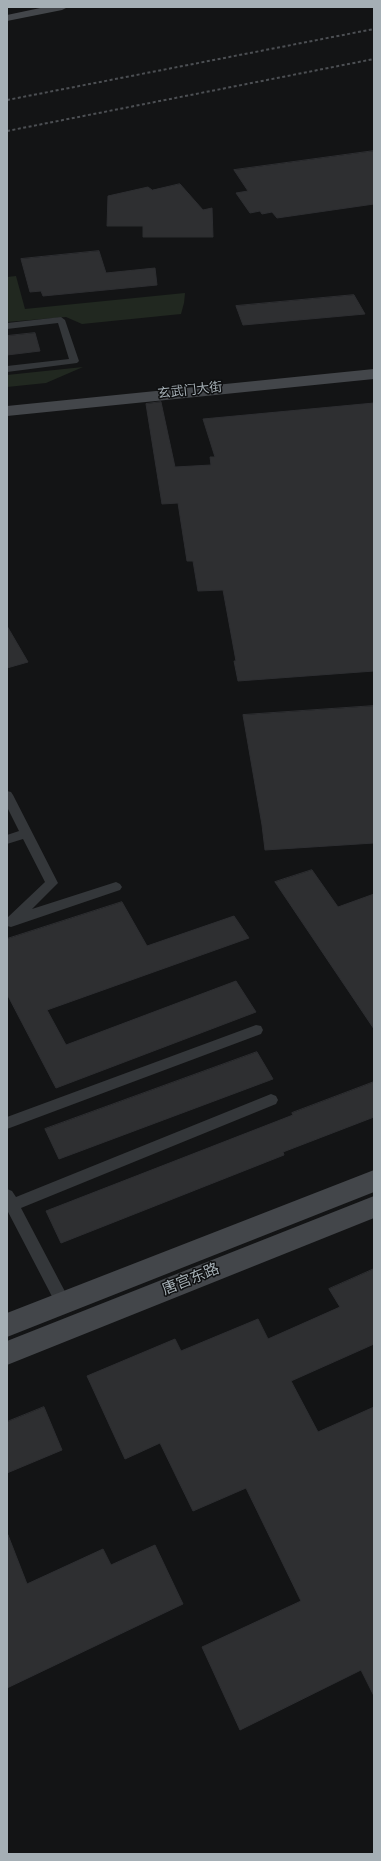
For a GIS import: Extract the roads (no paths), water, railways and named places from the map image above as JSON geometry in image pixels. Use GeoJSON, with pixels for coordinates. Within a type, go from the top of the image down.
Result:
{"type":"FeatureCollection","features":[{"type":"Feature","properties":{"kind":"main road"},"geometry":{"type":"LineString","coordinates":[[7,12],[34,7]]}},
{"type":"Feature","properties":{"kind":"main road"},"geometry":{"type":"LineString","coordinates":[[7,18],[62,7]]}},
{"type":"Feature","properties":{"kind":"main road","name":"玄武门大街"},"geometry":{"type":"LineString","coordinates":[[7,397],[374,359]]}},
{"type":"Feature","properties":{"kind":"main road","name":"玄武门大街"},"geometry":{"type":"LineString","coordinates":[[7,411],[182,392],[374,374]]}},
{"type":"Feature","properties":{"kind":"main road","name":"唐宫东路"},"geometry":{"type":"LineString","coordinates":[[7,1325],[374,1181]]}},
{"type":"Feature","properties":{"kind":"main road","name":"唐宫东路"},"geometry":{"type":"LineString","coordinates":[[7,1353],[374,1207]]}},
{"type":"Feature","properties":{"kind":"lane"},"geometry":{"type":"LineString","coordinates":[[7,326],[61,320],[74,362],[7,369]]}},
{"type":"Feature","properties":{"kind":"lane"},"geometry":{"type":"LineString","coordinates":[[7,795],[52,883],[9,922]]}},
{"type":"Feature","properties":{"kind":"lane"},"geometry":{"type":"LineString","coordinates":[[7,840],[26,833]]}},
{"type":"Feature","properties":{"kind":"lane"},"geometry":{"type":"LineString","coordinates":[[9,922],[116,887]]}},
{"type":"Feature","properties":{"kind":"lane"},"geometry":{"type":"LineString","coordinates":[[7,1123],[256,1030]]}},
{"type":"Feature","properties":{"kind":"lane"},"geometry":{"type":"LineString","coordinates":[[63,1303],[9,1200],[271,1100]]}},
{"type":"Feature","properties":{"kind":"railway"},"geometry":{"type":"LineString","coordinates":[[7,100],[374,29]]}},
{"type":"Feature","properties":{"kind":"railway"},"geometry":{"type":"LineString","coordinates":[[7,131],[374,59]]}}]}
